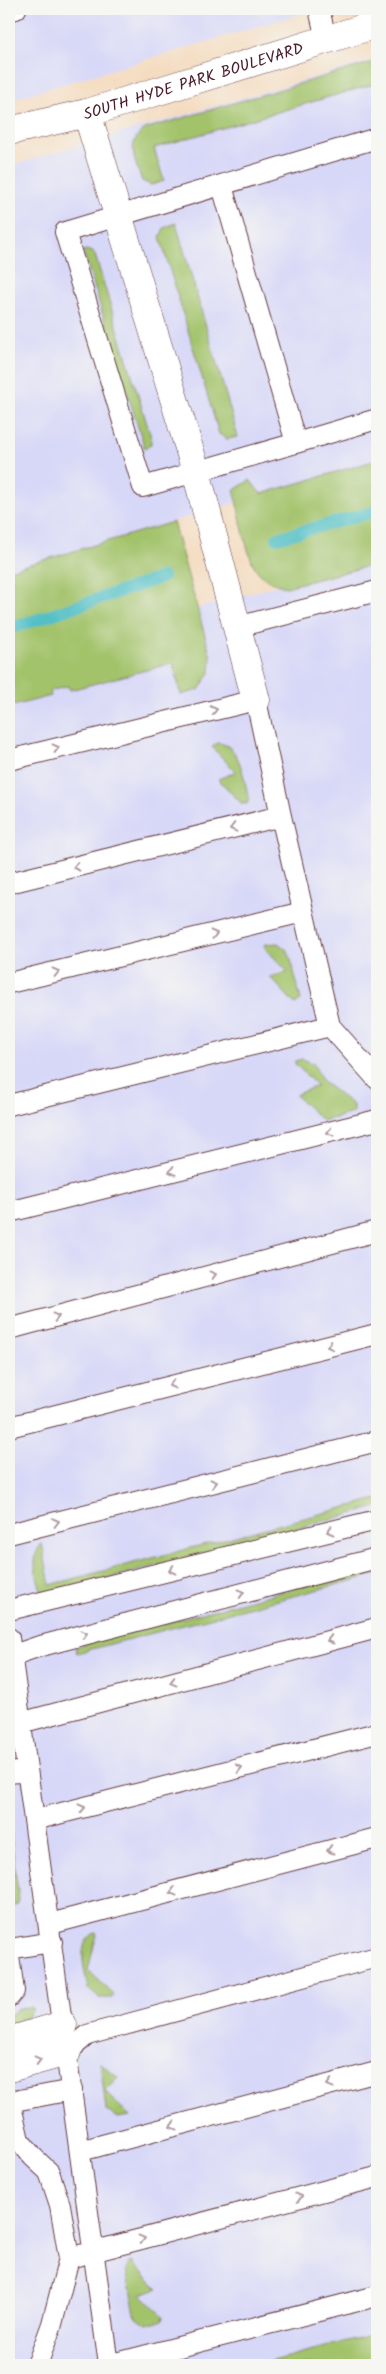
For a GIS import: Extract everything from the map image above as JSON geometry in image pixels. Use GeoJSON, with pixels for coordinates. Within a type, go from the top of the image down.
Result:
{"type":"FeatureCollection","features":[{"type":"Feature","properties":{"kind":"street","name":"SOUTH HYDE PARK BOULEVARD"},"geometry":{"type":"LineString","coordinates":[[9,131],[87,112],[377,24]]}},
{"type":"Feature","properties":{"kind":"street"},"geometry":{"type":"LineString","coordinates":[[87,112],[196,471],[256,700]]}},
{"type":"Feature","properties":{"kind":"street"},"geometry":{"type":"LineString","coordinates":[[9,2041],[72,2037]]}},
{"type":"Feature","properties":{"kind":"street"},"geometry":{"type":"LineString","coordinates":[[9,2068],[72,2037]]}},
{"type":"Feature","properties":{"kind":"lane"},"geometry":{"type":"LineString","coordinates":[[9,11],[16,9]]}},
{"type":"Feature","properties":{"kind":"lane"},"geometry":{"type":"LineString","coordinates":[[319,9],[326,39]]}},
{"type":"Feature","properties":{"kind":"lane"},"geometry":{"type":"LineString","coordinates":[[377,138],[222,186],[118,214],[65,232],[143,487],[377,419]]}},
{"type":"Feature","properties":{"kind":"lane"},"geometry":{"type":"LineString","coordinates":[[222,186],[296,443]]}},
{"type":"Feature","properties":{"kind":"lane"},"geometry":{"type":"LineString","coordinates":[[237,627],[377,591]]}},
{"type":"Feature","properties":{"kind":"lane"},"geometry":{"type":"LineString","coordinates":[[9,760],[256,700],[330,1026],[377,1079]]}},
{"type":"Feature","properties":{"kind":"lane"},"geometry":{"type":"LineString","coordinates":[[9,883],[281,816]]}},
{"type":"Feature","properties":{"kind":"lane"},"geometry":{"type":"LineString","coordinates":[[9,983],[303,912]]}},
{"type":"Feature","properties":{"kind":"lane"},"geometry":{"type":"LineString","coordinates":[[9,1105],[330,1026]]}},
{"type":"Feature","properties":{"kind":"lane"},"geometry":{"type":"LineString","coordinates":[[9,1212],[377,1120]]}},
{"type":"Feature","properties":{"kind":"lane"},"geometry":{"type":"LineString","coordinates":[[9,1329],[377,1232]]}},
{"type":"Feature","properties":{"kind":"lane"},"geometry":{"type":"LineString","coordinates":[[9,1427],[377,1334]]}},
{"type":"Feature","properties":{"kind":"lane"},"geometry":{"type":"LineString","coordinates":[[9,1534],[377,1441]]}},
{"type":"Feature","properties":{"kind":"lane"},"geometry":{"type":"LineString","coordinates":[[18,1608],[377,1520]]}},
{"type":"Feature","properties":{"kind":"lane"},"geometry":{"type":"LineString","coordinates":[[377,1558],[37,1647],[10,1650],[20,1723],[18,1772],[34,1820],[51,1933],[72,2037],[72,2090],[109,2365],[377,2296]]}},
{"type":"Feature","properties":{"kind":"lane"},"geometry":{"type":"LineString","coordinates":[[20,1723],[377,1628]]}},
{"type":"Feature","properties":{"kind":"lane"},"geometry":{"type":"LineString","coordinates":[[34,1820],[377,1733]]}},
{"type":"Feature","properties":{"kind":"lane"},"geometry":{"type":"LineString","coordinates":[[9,1949],[51,1933],[377,1838]]}},
{"type":"Feature","properties":{"kind":"lane"},"geometry":{"type":"LineString","coordinates":[[9,1956],[14,1991],[9,1997]]}},
{"type":"Feature","properties":{"kind":"lane"},"geometry":{"type":"LineString","coordinates":[[72,2037],[377,1958]]}},
{"type":"Feature","properties":{"kind":"lane"},"geometry":{"type":"LineString","coordinates":[[80,2151],[377,2072]]}},
{"type":"Feature","properties":{"kind":"lane"},"geometry":{"type":"LineString","coordinates":[[37,2365],[52,2324],[69,2258],[60,2205],[50,2172],[33,2157],[19,2140],[10,2102],[72,2090]]}},
{"type":"Feature","properties":{"kind":"lane"},"geometry":{"type":"LineString","coordinates":[[69,2258],[377,2177]]}},
{"type":"Feature","properties":{"kind":"shaded area"},"geometry":{"type":"Polygon","coordinates":[[[9,9],[317,9],[9,100],[9,9]]]}},
{"type":"Feature","properties":{"kind":"shaded area"},"geometry":{"type":"Polygon","coordinates":[[[377,59],[377,460],[9,571],[9,166],[377,59]]]}},
{"type":"Feature","properties":{"kind":"shaded area"},"geometry":{"type":"Polygon","coordinates":[[[377,557],[377,2365],[9,2365],[9,662],[377,557]]]}},
{"type":"Feature","properties":{"kind":"green space"},"geometry":{"type":"Polygon","coordinates":[[[377,61],[377,83],[154,148],[164,181],[151,185],[142,181],[133,153],[133,146],[139,134],[145,129],[377,61]]]}},
{"type":"Feature","properties":{"kind":"green space"},"geometry":{"type":"Polygon","coordinates":[[[176,223],[238,437],[227,439],[219,434],[160,237],[164,228],[176,223]]]}},
{"type":"Feature","properties":{"kind":"green space"},"geometry":{"type":"Polygon","coordinates":[[[83,251],[93,252],[95,255],[151,437],[151,444],[145,449],[83,251]]]}},
{"type":"Feature","properties":{"kind":"green space"},"geometry":{"type":"Polygon","coordinates":[[[377,460],[377,564],[286,587],[265,579],[252,562],[234,490],[250,480],[261,494],[377,460]]]}},
{"type":"Feature","properties":{"kind":"green space"},"geometry":{"type":"Polygon","coordinates":[[[173,522],[211,657],[210,673],[199,690],[181,695],[173,663],[70,690],[68,686],[50,691],[51,696],[9,707],[9,570],[173,522]]]}},
{"type":"Feature","properties":{"kind":"green space"},"geometry":{"type":"Polygon","coordinates":[[[217,743],[231,749],[240,764],[249,799],[247,804],[241,803],[218,779],[236,772],[212,747],[217,743]]]}},
{"type":"Feature","properties":{"kind":"green space"},"geometry":{"type":"Polygon","coordinates":[[[278,943],[287,950],[290,956],[301,1000],[295,1004],[270,977],[288,972],[264,947],[265,944],[278,943]]]}},
{"type":"Feature","properties":{"kind":"green space"},"geometry":{"type":"Polygon","coordinates":[[[302,1059],[313,1063],[323,1082],[353,1105],[353,1113],[323,1121],[296,1096],[317,1086],[295,1064],[295,1061],[302,1059]]]}},
{"type":"Feature","properties":{"kind":"green space"},"geometry":{"type":"Polygon","coordinates":[[[377,1499],[377,1507],[43,1596],[35,1569],[36,1556],[42,1543],[50,1585],[377,1499]]]}},
{"type":"Feature","properties":{"kind":"green space"},"geometry":{"type":"Polygon","coordinates":[[[377,1566],[377,1574],[77,1653],[75,1647],[377,1566]]]}},
{"type":"Feature","properties":{"kind":"green space"},"geometry":{"type":"Polygon","coordinates":[[[9,1821],[19,1900],[17,1905],[9,1907],[9,1821]]]}},
{"type":"Feature","properties":{"kind":"green space"},"geometry":{"type":"Polygon","coordinates":[[[95,1933],[97,1934],[88,1970],[114,1995],[112,1998],[99,1998],[88,1989],[83,1951],[89,1938],[95,1933]]]}},
{"type":"Feature","properties":{"kind":"green space"},"geometry":{"type":"Polygon","coordinates":[[[19,2008],[33,2008],[29,2017],[9,2024],[9,2015],[19,2008]]]}},
{"type":"Feature","properties":{"kind":"green space"},"geometry":{"type":"Polygon","coordinates":[[[100,2062],[118,2078],[105,2091],[130,2116],[117,2118],[106,2110],[100,2062]]]}},
{"type":"Feature","properties":{"kind":"green space"},"geometry":{"type":"Polygon","coordinates":[[[132,2262],[158,2288],[141,2294],[163,2316],[162,2320],[149,2324],[136,2318],[126,2270],[129,2263],[132,2262]]]}},
{"type":"Feature","properties":{"kind":"green space"},"geometry":{"type":"Polygon","coordinates":[[[377,2333],[377,2365],[257,2365],[377,2333]]]}},
{"type":"Feature","properties":{"kind":"waterway"},"geometry":{"type":"LineString","coordinates":[[277,538],[377,511]]}},
{"type":"Feature","properties":{"kind":"waterway"},"geometry":{"type":"LineString","coordinates":[[9,629],[163,577]]}}]}
